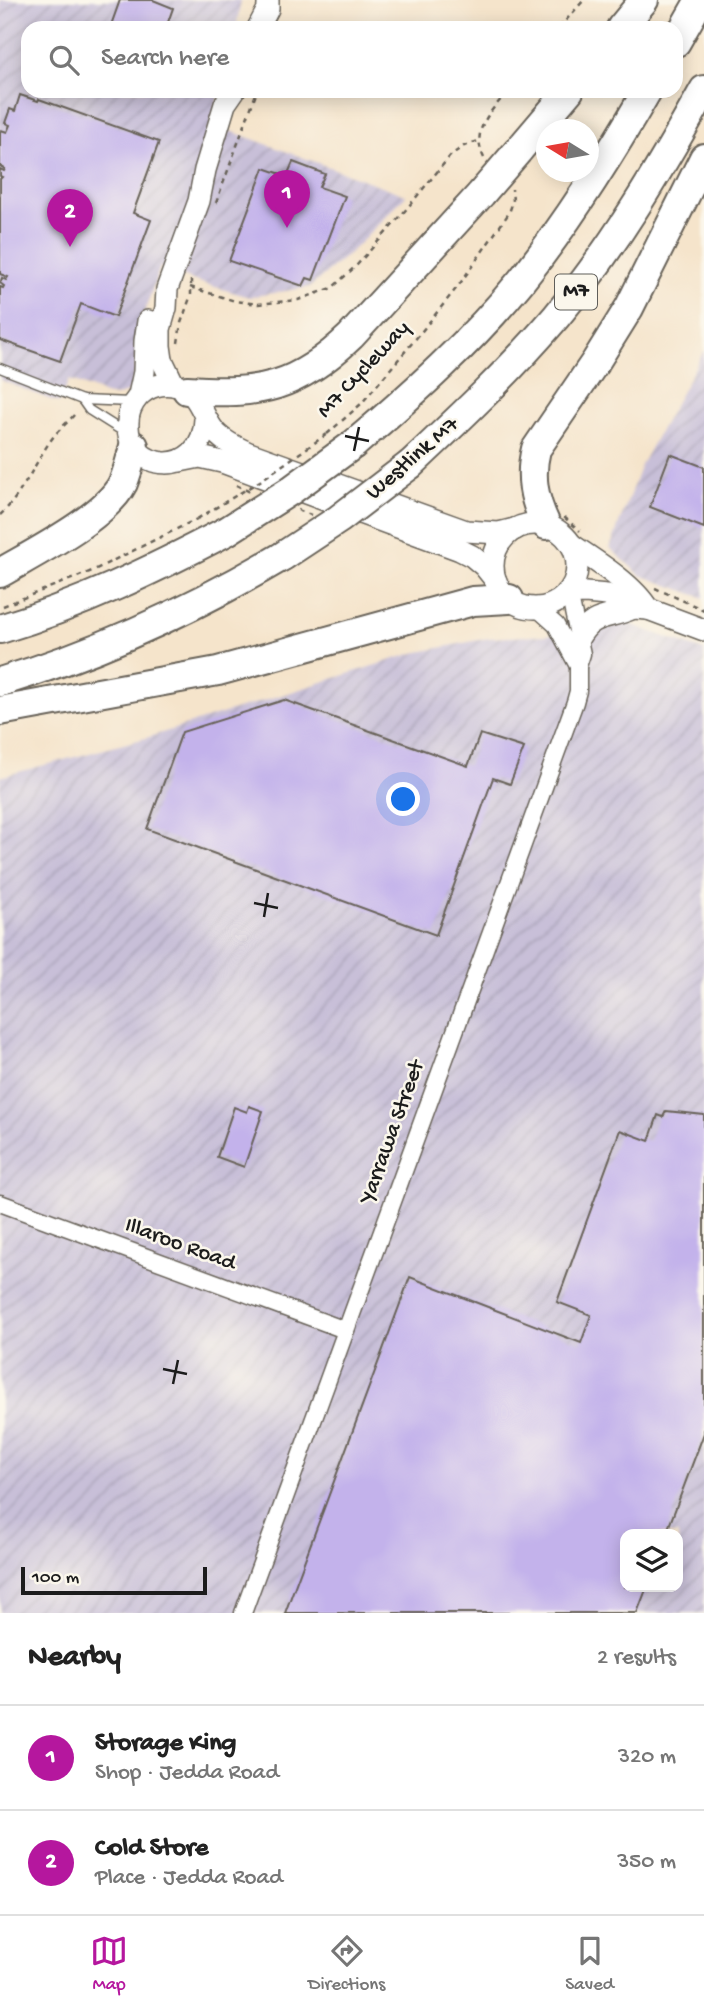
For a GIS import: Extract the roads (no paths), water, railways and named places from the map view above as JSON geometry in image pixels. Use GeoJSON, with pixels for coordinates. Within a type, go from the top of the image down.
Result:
{"type":"FeatureCollection","features":[{"type":"Feature","properties":{"kind":"highway"},"geometry":{"type":"LineString","coordinates":[[627,21],[644,0]]}},
{"type":"Feature","properties":{"kind":"highway"},"geometry":{"type":"LineString","coordinates":[[683,30],[700,0]]}},
{"type":"Feature","properties":{"kind":"highway","name":"Westlink M7"},"geometry":{"type":"LineString","coordinates":[[0,682],[45,668],[146,629],[239,582],[339,519],[411,464],[516,362],[592,271],[635,208],[704,90]]}},
{"type":"Feature","properties":{"kind":"highway"},"geometry":{"type":"LineString","coordinates":[[181,388],[226,393],[261,389],[289,380],[315,367],[331,355],[481,194],[563,98]]}},
{"type":"Feature","properties":{"kind":"highway","name":"M7"},"geometry":{"type":"LineString","coordinates":[[0,629],[89,598],[161,566],[227,531],[290,491],[354,444],[446,362],[520,282],[573,211],[643,98]]}},
{"type":"Feature","properties":{"kind":"highway"},"geometry":{"type":"LineString","coordinates":[[546,525],[539,512],[531,481],[536,449],[629,307],[704,158]]}},
{"type":"Feature","properties":{"kind":"highway"},"geometry":{"type":"LineString","coordinates":[[0,573],[88,520],[106,505],[124,482],[131,440]]}},
{"type":"Feature","properties":{"kind":"highway"},"geometry":{"type":"LineString","coordinates":[[0,711],[218,671],[473,601],[503,590]]}},
{"type":"Feature","properties":{"kind":"main road"},"geometry":{"type":"LineString","coordinates":[[252,0],[257,21]]}},
{"type":"Feature","properties":{"kind":"main road"},"geometry":{"type":"LineString","coordinates":[[261,21],[268,9],[268,0]]}},
{"type":"Feature","properties":{"kind":"main road"},"geometry":{"type":"LineString","coordinates":[[208,202],[205,170],[229,98]]}},
{"type":"Feature","properties":{"kind":"main road"},"geometry":{"type":"LineString","coordinates":[[240,98],[208,202],[167,289],[154,303],[146,327],[144,372],[128,418],[131,440],[139,452],[155,461],[172,463],[200,457],[222,463],[430,538],[472,556],[484,566],[503,590],[522,606],[537,608],[557,602],[566,594],[577,570],[572,545]]}},
{"type":"Feature","properties":{"kind":"main road"},"geometry":{"type":"LineString","coordinates":[[167,289],[166,308],[160,329],[162,360],[181,388],[200,403],[205,419],[205,432],[200,444],[192,454],[180,461]]}},
{"type":"Feature","properties":{"kind":"main road"},"geometry":{"type":"LineString","coordinates":[[136,399],[156,386],[181,388]]}},
{"type":"Feature","properties":{"kind":"main road"},"geometry":{"type":"LineString","coordinates":[[205,419],[217,434],[249,453],[466,531],[499,533],[536,524],[546,525],[565,536],[572,545],[640,596],[640,608]]}},
{"type":"Feature","properties":{"kind":"main road"},"geometry":{"type":"LineString","coordinates":[[503,590],[494,569],[494,557],[498,546],[515,529]]}},
{"type":"Feature","properties":{"kind":"main road"},"geometry":{"type":"LineString","coordinates":[[566,594],[607,595],[704,631]]}},
{"type":"Feature","properties":{"kind":"main road"},"geometry":{"type":"LineString","coordinates":[[578,639],[596,619],[640,608]]}},
{"type":"Feature","properties":{"kind":"street","name":"Yarrawa Street"},"geometry":{"type":"LineString","coordinates":[[243,1613],[575,702],[578,666],[582,654],[571,602],[566,594]]}},
{"type":"Feature","properties":{"kind":"street"},"geometry":{"type":"LineString","coordinates":[[537,608],[556,625],[578,666]]}},
{"type":"Feature","properties":{"kind":"street","name":"Illaroo Road"},"geometry":{"type":"LineString","coordinates":[[0,1203],[345,1330]]}},
{"type":"Feature","properties":{"kind":"lane"},"geometry":{"type":"LineString","coordinates":[[0,368],[82,400],[136,399]]}},
{"type":"Feature","properties":{"kind":"lane"},"geometry":{"type":"LineString","coordinates":[[82,400],[89,410],[131,440]]}},
{"type":"Feature","properties":{"kind":"place","name":"Storage King"},"geometry":{"type":"Point","coordinates":[287,228]}},
{"type":"Feature","properties":{"kind":"place","name":"Cold Store"},"geometry":{"type":"Point","coordinates":[70,247]}}]}
